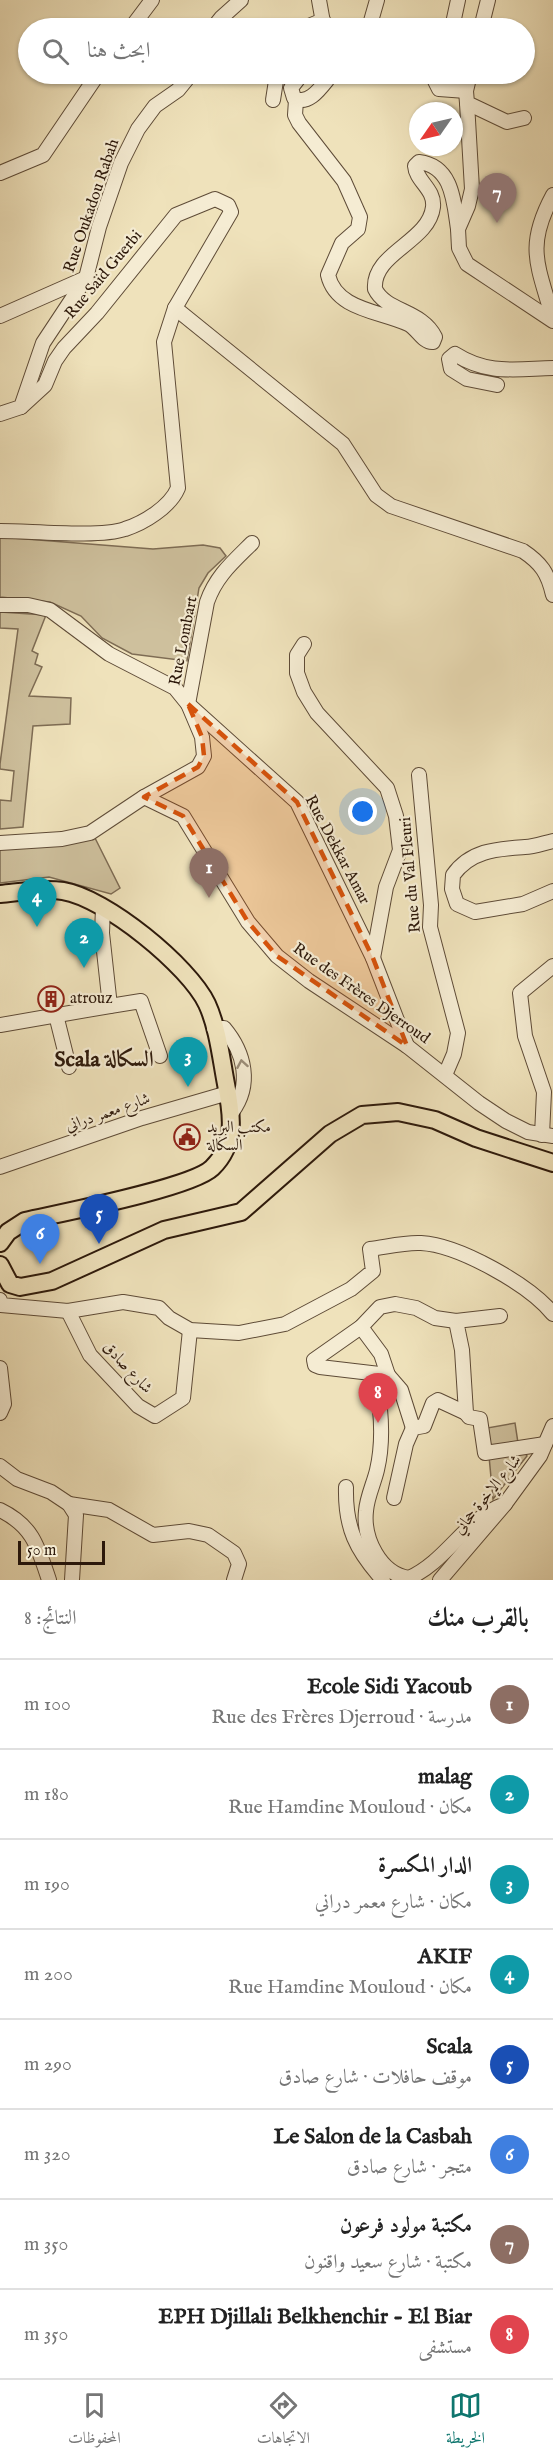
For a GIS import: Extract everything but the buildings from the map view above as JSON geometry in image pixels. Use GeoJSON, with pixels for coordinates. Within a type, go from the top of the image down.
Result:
{"type":"FeatureCollection","features":[{"type":"Feature","properties":{"kind":"main road"},"geometry":{"type":"LineString","coordinates":[[0,894],[65,892],[103,908],[164,951],[194,982],[208,1007],[232,1112],[231,1135],[223,1153],[211,1170],[183,1183],[25,1221],[8,1232],[0,1243]]}},
{"type":"Feature","properties":{"kind":"main road"},"geometry":{"type":"LineString","coordinates":[[0,1265],[2,1298],[20,1287],[52,1281],[164,1230],[241,1212],[330,1134],[362,1115],[398,1112],[435,1119],[476,1138],[553,1163]]}},
{"type":"Feature","properties":{"kind":"street"},"geometry":{"type":"LineString","coordinates":[[138,18],[152,0]]}},
{"type":"Feature","properties":{"kind":"street"},"geometry":{"type":"LineString","coordinates":[[221,18],[242,0]]}},
{"type":"Feature","properties":{"kind":"street"},"geometry":{"type":"LineString","coordinates":[[319,0],[322,18]]}},
{"type":"Feature","properties":{"kind":"street"},"geometry":{"type":"LineString","coordinates":[[372,18],[377,0]]}},
{"type":"Feature","properties":{"kind":"street"},"geometry":{"type":"LineString","coordinates":[[454,18],[458,0]]}},
{"type":"Feature","properties":{"kind":"street"},"geometry":{"type":"LineString","coordinates":[[484,18],[488,0]]}},
{"type":"Feature","properties":{"kind":"street"},"geometry":{"type":"LineString","coordinates":[[0,173],[43,155],[91,84]]}},
{"type":"Feature","properties":{"kind":"street","name":"Rue Oukadou Rabah"},"geometry":{"type":"LineString","coordinates":[[21,407],[43,343],[86,278],[114,184],[138,129],[155,106],[183,84]]}},
{"type":"Feature","properties":{"kind":"street"},"geometry":{"type":"LineString","coordinates":[[273,100],[275,84]]}},
{"type":"Feature","properties":{"kind":"street"},"geometry":{"type":"LineString","coordinates":[[294,84],[291,88],[296,100],[295,115],[344,181],[360,217],[358,229],[342,243],[328,276],[335,293],[344,301],[411,325],[424,339],[433,342],[435,337],[424,321],[383,300],[375,289],[376,274],[419,234],[433,210],[433,201],[427,186],[415,172],[415,166],[419,162],[435,167],[446,177],[452,190],[459,248],[467,264],[553,320]]}},
{"type":"Feature","properties":{"kind":"street"},"geometry":{"type":"LineString","coordinates":[[296,100],[310,99],[323,84]]}},
{"type":"Feature","properties":{"kind":"street"},"geometry":{"type":"LineString","coordinates":[[436,84],[439,89],[466,98],[507,122],[524,118]]}},
{"type":"Feature","properties":{"kind":"street"},"geometry":{"type":"LineString","coordinates":[[458,229],[472,189],[466,98],[468,84]]}},
{"type":"Feature","properties":{"kind":"street"},"geometry":{"type":"LineString","coordinates":[[553,195],[539,222],[535,249],[553,320]]}},
{"type":"Feature","properties":{"kind":"street","name":"Rue Saïd Guerbi"},"geometry":{"type":"LineString","coordinates":[[21,407],[45,385],[55,361],[64,348],[97,313],[176,215],[215,199],[228,205],[231,212],[175,308]]}},
{"type":"Feature","properties":{"kind":"street"},"geometry":{"type":"LineString","coordinates":[[0,316],[86,278]]}},
{"type":"Feature","properties":{"kind":"street"},"geometry":{"type":"LineString","coordinates":[[0,531],[104,532],[125,530],[161,510],[174,497],[178,488],[164,342],[175,308],[343,444],[375,495],[391,506],[523,551],[538,561],[548,573],[553,595]]}},
{"type":"Feature","properties":{"kind":"street"},"geometry":{"type":"LineString","coordinates":[[498,385],[467,379],[451,369],[449,359],[455,354],[472,365],[491,370],[553,368]]}},
{"type":"Feature","properties":{"kind":"street"},"geometry":{"type":"LineString","coordinates":[[0,414],[21,407]]}},
{"type":"Feature","properties":{"kind":"street","name":"Rue Lombart"},"geometry":{"type":"LineString","coordinates":[[144,797],[198,767],[204,756],[202,737],[188,704],[213,586],[224,569],[252,543]]}},
{"type":"Feature","properties":{"kind":"street","name":"Rue Dekkar Amar"},"geometry":{"type":"LineString","coordinates":[[0,605],[28,605],[50,610],[108,654],[175,688],[188,704],[297,802],[373,958],[407,1046]]}},
{"type":"Feature","properties":{"kind":"street"},"geometry":{"type":"LineString","coordinates":[[304,644],[297,655],[297,673],[304,692],[317,713],[387,788],[396,816],[400,850],[386,887],[373,958]]}},
{"type":"Feature","properties":{"kind":"street","name":"Rue du Val Fleuri"},"geometry":{"type":"LineString","coordinates":[[419,775],[431,905],[430,927],[458,1033],[454,1054],[445,1075]]}},
{"type":"Feature","properties":{"kind":"street"},"geometry":{"type":"LineString","coordinates":[[0,843],[62,840],[90,833],[144,797]]}},
{"type":"Feature","properties":{"kind":"street","name":"Rue des Frères Djerroud"},"geometry":{"type":"LineString","coordinates":[[144,797],[183,816],[248,922],[277,956],[309,981],[407,1046],[479,1103],[506,1121],[547,1136]]}},
{"type":"Feature","properties":{"kind":"street"},"geometry":{"type":"LineString","coordinates":[[553,841],[527,847],[510,847],[471,857],[453,875],[452,889],[457,904],[476,912],[523,904],[553,891]]}},
{"type":"Feature","properties":{"kind":"street"},"geometry":{"type":"LineString","coordinates":[[431,905],[452,889]]}},
{"type":"Feature","properties":{"kind":"street"},"geometry":{"type":"LineString","coordinates":[[103,908],[102,933],[110,1006]]}},
{"type":"Feature","properties":{"kind":"street"},"geometry":{"type":"LineString","coordinates":[[547,1136],[544,1092],[525,1036],[520,993],[553,966]]}},
{"type":"Feature","properties":{"kind":"street"},"geometry":{"type":"LineString","coordinates":[[0,1025],[141,1001],[160,1056]]}},
{"type":"Feature","properties":{"kind":"street"},"geometry":{"type":"LineString","coordinates":[[56,1015],[69,1066]]}},
{"type":"Feature","properties":{"kind":"street"},"geometry":{"type":"LineString","coordinates":[[214,1028],[224,1028],[238,1045],[245,1090],[232,1112]]}},
{"type":"Feature","properties":{"kind":"street","name":"شارع معمر دراني"},"geometry":{"type":"LineString","coordinates":[[0,1167],[142,1118],[228,1094]]}},
{"type":"Feature","properties":{"kind":"street"},"geometry":{"type":"LineString","coordinates":[[2,1298],[69,1311],[123,1302],[159,1308],[190,1330],[239,1333],[285,1324],[351,1289],[373,1271],[370,1249],[422,1243],[459,1254],[500,1272],[526,1288],[553,1314]]}},
{"type":"Feature","properties":{"kind":"street"},"geometry":{"type":"LineString","coordinates":[[388,1376],[315,1365],[314,1360],[361,1327],[380,1307],[395,1304],[416,1308],[435,1318],[456,1321],[500,1316]]}},
{"type":"Feature","properties":{"kind":"street","name":"شارع صادق"},"geometry":{"type":"LineString","coordinates":[[69,1311],[90,1355],[138,1406],[155,1416],[183,1398],[190,1330]]}},
{"type":"Feature","properties":{"kind":"street"},"geometry":{"type":"LineString","coordinates":[[456,1321],[462,1350],[466,1413]]}},
{"type":"Feature","properties":{"kind":"street"},"geometry":{"type":"LineString","coordinates":[[361,1327],[381,1354],[388,1376],[401,1390],[413,1428],[406,1444],[394,1498]]}},
{"type":"Feature","properties":{"kind":"street"},"geometry":{"type":"LineString","coordinates":[[0,1368],[4,1404],[0,1413]]}},
{"type":"Feature","properties":{"kind":"street"},"geometry":{"type":"LineString","coordinates":[[413,1428],[424,1426],[433,1403],[438,1400],[466,1413],[468,1417],[480,1419],[485,1453],[545,1444]]}},
{"type":"Feature","properties":{"kind":"street"},"geometry":{"type":"LineString","coordinates":[[380,1409],[383,1433],[377,1470],[366,1510],[367,1538],[388,1571],[407,1579],[436,1562],[484,1514],[505,1504]]}},
{"type":"Feature","properties":{"kind":"street","name":"شارع الإخوة حجاني"},"geometry":{"type":"LineString","coordinates":[[440,1580],[505,1504],[540,1456],[553,1426]]}},
{"type":"Feature","properties":{"kind":"street"},"geometry":{"type":"LineString","coordinates":[[0,1466],[17,1479],[51,1492],[69,1504],[76,1515],[72,1580]]}},
{"type":"Feature","properties":{"kind":"street"},"geometry":{"type":"LineString","coordinates":[[346,1487],[345,1508],[352,1538],[383,1580]]}},
{"type":"Feature","properties":{"kind":"street"},"geometry":{"type":"LineString","coordinates":[[69,1504],[109,1510],[153,1535],[189,1531],[208,1535],[234,1553],[239,1564],[234,1580]]}},
{"type":"Feature","properties":{"kind":"street"},"geometry":{"type":"LineString","coordinates":[[0,1510],[26,1526],[37,1545],[50,1580]]}},
{"type":"Feature","properties":{"kind":"street"},"geometry":{"type":"LineString","coordinates":[[63,1580],[64,1570],[73,1554]]}},
{"type":"Feature","properties":{"kind":"highlighted area"},"geometry":{"type":"Polygon","coordinates":[[[188,704],[297,802],[373,958],[407,1046],[277,956],[248,922],[183,816],[144,797],[198,767],[204,756],[202,737],[188,704]]]}},
{"type":"Feature","properties":{"kind":"shaded area"},"geometry":{"type":"Polygon","coordinates":[[[0,537],[153,549],[203,545],[220,548],[226,556],[208,573],[199,588],[187,661],[132,654],[102,638],[81,616],[50,602],[0,597],[0,537]]]}},
{"type":"Feature","properties":{"kind":"shaded area"},"geometry":{"type":"Polygon","coordinates":[[[0,612],[46,615],[32,651],[38,654],[35,664],[42,667],[29,696],[71,698],[70,724],[33,726],[23,827],[0,829],[0,800],[11,801],[14,771],[0,769],[0,764],[18,629],[0,628],[0,612]]]}},
{"type":"Feature","properties":{"kind":"shaded area"},"geometry":{"type":"Polygon","coordinates":[[[93,834],[120,888],[111,894],[49,877],[0,883],[0,842],[93,834]]]}},
{"type":"Feature","properties":{"kind":"shaded area"},"geometry":{"type":"Polygon","coordinates":[[[515,1423],[518,1443],[490,1448],[487,1428],[515,1423]]]}},
{"type":"Feature","properties":{"kind":"shaded area"},"geometry":{"type":"Polygon","coordinates":[[[524,1451],[527,1456],[493,1499],[489,1456],[524,1451]]]}},
{"type":"Feature","properties":{"kind":"place","name":"مكتبة مولود فرعون"},"geometry":{"type":"Point","coordinates":[497,223]}},
{"type":"Feature","properties":{"kind":"place","name":"Ecole Sidi Yacoub"},"geometry":{"type":"Point","coordinates":[209,898]}},
{"type":"Feature","properties":{"kind":"place","name":"AKIF"},"geometry":{"type":"Point","coordinates":[37,927]}},
{"type":"Feature","properties":{"kind":"place","name":"malag"},"geometry":{"type":"Point","coordinates":[84,968]}},
{"type":"Feature","properties":{"kind":"place","name":"atrouz"},"geometry":{"type":"Point","coordinates":[51,999]}},
{"type":"Feature","properties":{"kind":"place","name":"الدار المكسرة"},"geometry":{"type":"Point","coordinates":[188,1087]}},
{"type":"Feature","properties":{"kind":"place","name":"مكتب البريد السكالة"},"geometry":{"type":"Point","coordinates":[187,1137]}},
{"type":"Feature","properties":{"kind":"place","name":"Scala"},"geometry":{"type":"Point","coordinates":[99,1244]}},
{"type":"Feature","properties":{"kind":"place","name":"Le Salon de la Casbah"},"geometry":{"type":"Point","coordinates":[40,1264]}},
{"type":"Feature","properties":{"kind":"place","name":"EPH Djillali Belkhenchir - El Biar"},"geometry":{"type":"Point","coordinates":[378,1423]}},
{"type":"Feature","properties":{"kind":"district","name":"Scala السكالة"},"geometry":{"type":"Point","coordinates":[104,1060]}}]}
